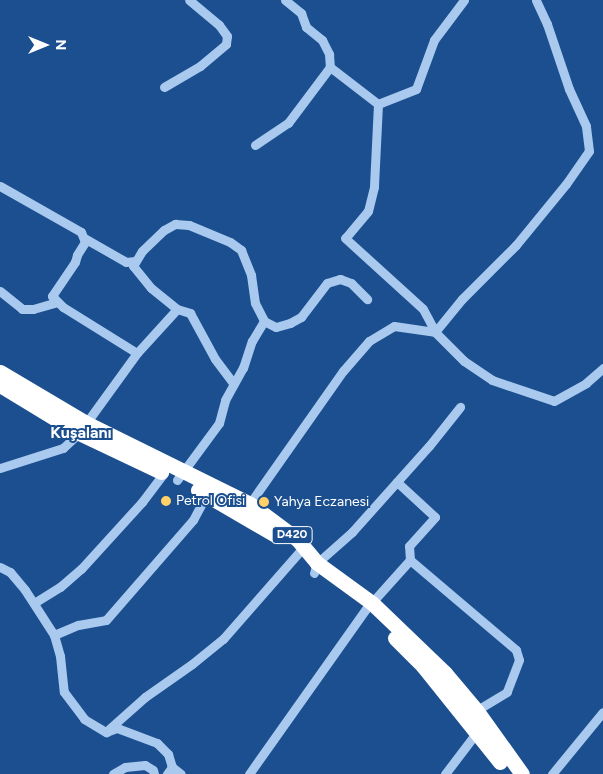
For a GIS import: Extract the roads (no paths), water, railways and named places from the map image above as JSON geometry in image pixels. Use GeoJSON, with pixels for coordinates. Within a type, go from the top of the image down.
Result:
{"type":"FeatureCollection","features":[{"type":"Feature","properties":{"kind":"highway","name":"D420"},"geometry":{"type":"LineString","coordinates":[[0,372],[82,428]]}},
{"type":"Feature","properties":{"kind":"highway","name":"D420"},"geometry":{"type":"LineString","coordinates":[[0,385],[175,475],[246,509],[297,539],[315,568]]}},
{"type":"Feature","properties":{"kind":"highway","name":"D420"},"geometry":{"type":"LineString","coordinates":[[175,475],[207,494],[246,509],[300,551],[315,568],[369,606],[423,666],[471,714],[522,774]]}},
{"type":"Feature","properties":{"kind":"highway","name":"D420"},"geometry":{"type":"LineString","coordinates":[[471,714],[477,732],[509,774]]}},
{"type":"Feature","properties":{"kind":"street"},"geometry":{"type":"LineString","coordinates":[[164,86],[200,66],[226,44],[227,36],[219,25],[189,0]]}},
{"type":"Feature","properties":{"kind":"street"},"geometry":{"type":"LineString","coordinates":[[255,144],[288,123],[330,67],[329,54],[322,40],[306,27],[301,13],[285,0]]}},
{"type":"Feature","properties":{"kind":"street"},"geometry":{"type":"LineString","coordinates":[[378,104],[416,89],[434,40],[464,0]]}},
{"type":"Feature","properties":{"kind":"street"},"geometry":{"type":"LineString","coordinates":[[435,332],[462,299],[516,245],[566,184],[589,151],[586,126],[569,89],[547,24],[536,0]]}},
{"type":"Feature","properties":{"kind":"street"},"geometry":{"type":"LineString","coordinates":[[330,67],[378,104]]}},
{"type":"Feature","properties":{"kind":"street"},"geometry":{"type":"LineString","coordinates":[[378,104],[374,187],[368,211],[345,238],[423,310],[435,332],[464,361],[492,380],[554,401],[586,383],[603,368]]}},
{"type":"Feature","properties":{"kind":"street"},"geometry":{"type":"LineString","coordinates":[[0,186],[81,232],[85,242],[77,256],[76,262],[52,296],[57,302],[136,353]]}},
{"type":"Feature","properties":{"kind":"street"},"geometry":{"type":"LineString","coordinates":[[234,384],[215,359],[190,313],[176,308],[151,288],[133,266],[135,261],[164,230],[175,224],[189,224],[230,242],[241,250],[251,274],[255,303],[264,321],[276,327],[290,323],[300,317],[328,282],[340,278],[351,283],[367,299]]}},
{"type":"Feature","properties":{"kind":"street"},"geometry":{"type":"LineString","coordinates":[[84,238],[126,262],[135,261]]}},
{"type":"Feature","properties":{"kind":"street"},"geometry":{"type":"LineString","coordinates":[[0,291],[22,309],[33,309],[57,302]]}},
{"type":"Feature","properties":{"kind":"street"},"geometry":{"type":"LineString","coordinates":[[0,468],[63,448],[82,428],[136,353],[176,308]]}},
{"type":"Feature","properties":{"kind":"street"},"geometry":{"type":"LineString","coordinates":[[34,603],[60,587],[81,569],[142,502],[175,475],[218,423],[225,400],[250,353],[258,328],[264,321]]}},
{"type":"Feature","properties":{"kind":"street"},"geometry":{"type":"LineString","coordinates":[[246,509],[343,371],[369,341],[394,326],[435,332]]}},
{"type":"Feature","properties":{"kind":"street"},"geometry":{"type":"LineString","coordinates":[[315,568],[352,532],[460,407]]}},
{"type":"Feature","properties":{"kind":"street"},"geometry":{"type":"LineString","coordinates":[[397,482],[435,517],[409,546],[410,560],[516,650],[519,660],[508,692],[471,714]]}},
{"type":"Feature","properties":{"kind":"street"},"geometry":{"type":"LineString","coordinates":[[54,635],[78,625],[106,620],[193,520],[207,494]]}},
{"type":"Feature","properties":{"kind":"street"},"geometry":{"type":"LineString","coordinates":[[106,732],[145,697],[192,664],[223,639],[300,551]]}},
{"type":"Feature","properties":{"kind":"street"},"geometry":{"type":"LineString","coordinates":[[254,772],[369,606],[410,560]]}},
{"type":"Feature","properties":{"kind":"street"},"geometry":{"type":"LineString","coordinates":[[0,567],[10,572],[34,603],[54,635],[60,656],[64,692],[84,719],[106,732]]}},
{"type":"Feature","properties":{"kind":"street"},"geometry":{"type":"LineString","coordinates":[[552,774],[603,712]]}},
{"type":"Feature","properties":{"kind":"street"},"geometry":{"type":"LineString","coordinates":[[106,732],[117,728],[158,743],[168,754],[170,770],[181,774]]}},
{"type":"Feature","properties":{"kind":"street"},"geometry":{"type":"LineString","coordinates":[[445,774],[477,732]]}},
{"type":"Feature","properties":{"kind":"street"},"geometry":{"type":"LineString","coordinates":[[113,774],[125,767],[145,765],[153,770],[154,774]]}},
{"type":"Feature","properties":{"kind":"place","name":"Petrol Ofisi"},"geometry":{"type":"Point","coordinates":[166,501]}},
{"type":"Feature","properties":{"kind":"place","name":"Yahya Eczanesi"},"geometry":{"type":"Point","coordinates":[264,502]}},
{"type":"Feature","properties":{"kind":"district","name":"Kuşalanı"},"geometry":{"type":"Point","coordinates":[81,433]}}]}
